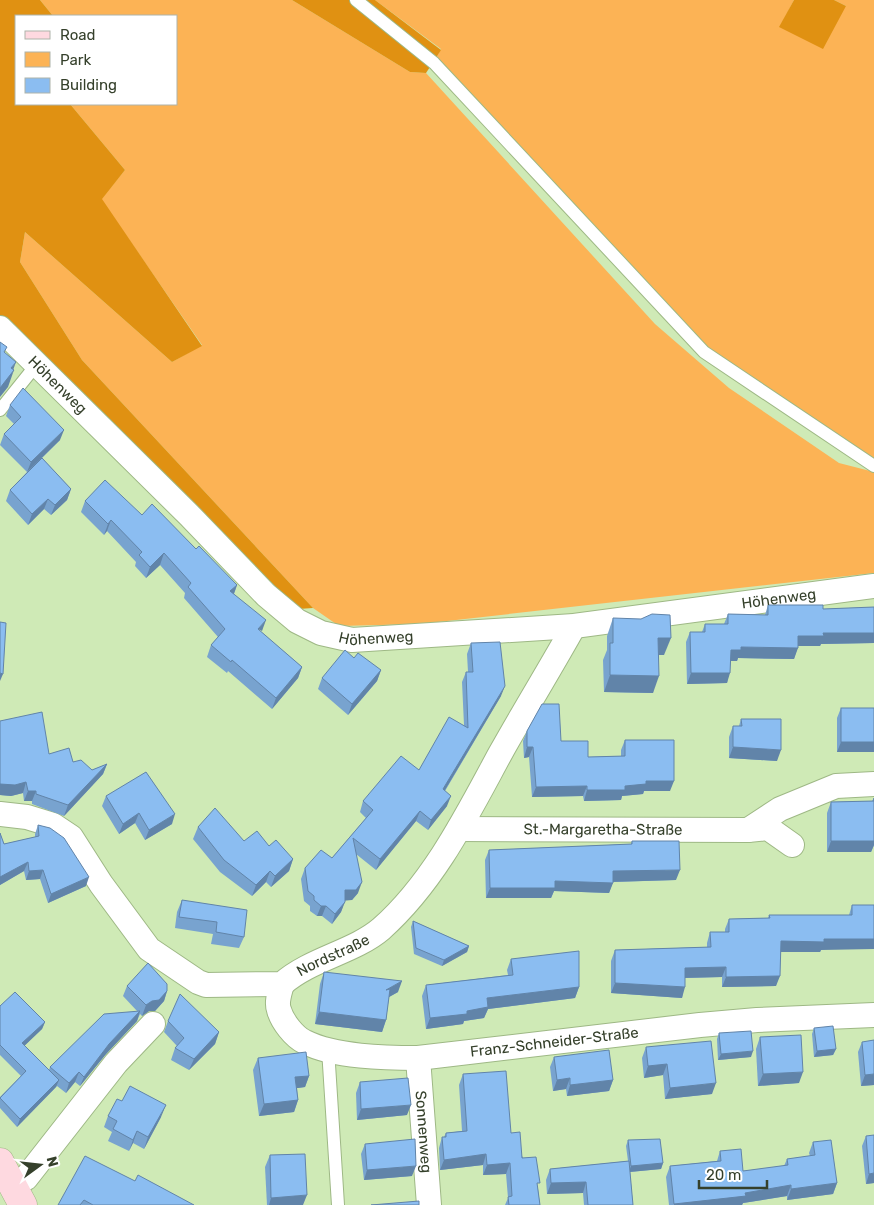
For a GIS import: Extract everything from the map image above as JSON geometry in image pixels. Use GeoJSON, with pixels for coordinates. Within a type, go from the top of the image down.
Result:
{"type":"FeatureCollection","features":[{"type":"Feature","properties":{"kind":"street","name":"Höhenweg"},"geometry":{"type":"LineString","coordinates":[[0,328],[189,515],[266,595],[304,625],[321,633],[352,640],[574,626],[874,586]]}},
{"type":"Feature","properties":{"kind":"street","name":"Nordstraße"},"geometry":{"type":"LineString","coordinates":[[0,814],[28,817],[53,825],[71,838],[101,884],[149,949],[198,982],[206,984],[282,984],[294,973],[336,954],[380,930],[415,895],[458,829],[574,626]]}},
{"type":"Feature","properties":{"kind":"street"},"geometry":{"type":"LineString","coordinates":[[748,830],[780,809],[836,786],[874,784]]}},
{"type":"Feature","properties":{"kind":"street","name":"St.-Margaretha-Straße"},"geometry":{"type":"LineString","coordinates":[[458,829],[748,830],[768,828],[792,845]]}},
{"type":"Feature","properties":{"kind":"street","name":"Franz-Schneider-Straße"},"geometry":{"type":"LineString","coordinates":[[282,984],[278,1002],[279,1010],[295,1036],[305,1042],[350,1054],[394,1058],[418,1058],[700,1025],[758,1020],[874,1015]]}},
{"type":"Feature","properties":{"kind":"street"},"geometry":{"type":"LineString","coordinates":[[11,1184],[26,1178],[116,1063],[153,1024]]}},
{"type":"Feature","properties":{"kind":"street","name":"Sonnenweg"},"geometry":{"type":"LineString","coordinates":[[418,1058],[430,1205]]}},
{"type":"Feature","properties":{"kind":"lane"},"geometry":{"type":"LineString","coordinates":[[356,0],[434,63],[704,352],[874,466]]}},
{"type":"Feature","properties":{"kind":"lane"},"geometry":{"type":"LineString","coordinates":[[0,410],[37,364]]}},
{"type":"Feature","properties":{"kind":"lane"},"geometry":{"type":"LineString","coordinates":[[328,1049],[338,1205]]}},
{"type":"Feature","properties":{"kind":"green space"},"geometry":{"type":"Polygon","coordinates":[[[40,0],[292,0],[410,72],[426,73],[655,324],[729,388],[839,463],[874,472],[874,573],[420,624],[339,626],[313,608],[82,360],[20,262],[25,232],[172,362],[202,345],[101,199],[125,170],[71,105],[178,105],[178,15],[52,15],[40,0]]]}},
{"type":"Feature","properties":{"kind":"green space"},"geometry":{"type":"Polygon","coordinates":[[[375,0],[794,0],[780,27],[846,6],[834,0],[874,0],[874,460],[706,350],[435,59],[441,49],[375,0]]]}},
{"type":"Feature","properties":{"kind":"shaded area"},"geometry":{"type":"Polygon","coordinates":[[[0,0],[40,0],[52,15],[15,15],[15,105],[71,105],[125,170],[102,199],[202,346],[172,362],[25,232],[20,262],[82,360],[313,608],[298,609],[60,374],[0,318],[0,0]]]}},
{"type":"Feature","properties":{"kind":"shaded area"},"geometry":{"type":"Polygon","coordinates":[[[292,0],[375,0],[441,50],[426,73],[410,72],[292,0]]]}},
{"type":"Feature","properties":{"kind":"shaded area"},"geometry":{"type":"Polygon","coordinates":[[[794,0],[834,0],[846,6],[823,49],[779,27],[794,0]]]}},
{"type":"Feature","properties":{"kind":"building"},"geometry":{"type":"Polygon","coordinates":[[[0,342],[7,347],[4,352],[16,362],[11,368],[14,370],[0,388],[0,342]]]}},
{"type":"Feature","properties":{"kind":"building"},"geometry":{"type":"Polygon","coordinates":[[[23,388],[64,430],[31,462],[4,434],[21,417],[10,405],[23,388]]]}},
{"type":"Feature","properties":{"kind":"building"},"geometry":{"type":"Polygon","coordinates":[[[42,458],[71,489],[55,505],[48,499],[32,514],[10,490],[42,458]]]}},
{"type":"Feature","properties":{"kind":"building"},"geometry":{"type":"Polygon","coordinates":[[[105,480],[142,515],[152,504],[196,549],[199,546],[237,585],[230,591],[266,620],[258,629],[302,667],[276,698],[232,660],[231,662],[211,645],[225,629],[188,587],[191,583],[164,553],[150,567],[139,555],[142,552],[111,520],[108,524],[85,501],[105,480]]]}},
{"type":"Feature","properties":{"kind":"building"},"geometry":{"type":"Polygon","coordinates":[[[768,605],[823,605],[823,609],[874,607],[874,633],[823,633],[824,636],[798,636],[798,648],[741,647],[741,650],[731,650],[730,673],[691,673],[690,632],[705,632],[705,624],[728,624],[728,614],[768,615],[768,605]]]}},
{"type":"Feature","properties":{"kind":"building"},"geometry":{"type":"Polygon","coordinates":[[[652,614],[670,615],[671,638],[658,638],[659,676],[610,675],[610,643],[613,643],[613,618],[641,619],[652,614]]]}},
{"type":"Feature","properties":{"kind":"building"},"geometry":{"type":"Polygon","coordinates":[[[0,622],[6,623],[3,674],[0,673],[0,622]]]}},
{"type":"Feature","properties":{"kind":"building"},"geometry":{"type":"Polygon","coordinates":[[[500,642],[505,686],[443,789],[451,796],[431,820],[420,811],[380,859],[353,838],[362,882],[356,890],[345,890],[345,902],[335,914],[326,906],[321,906],[308,891],[305,868],[321,850],[332,858],[373,810],[363,801],[401,756],[419,770],[449,717],[468,728],[466,672],[473,672],[471,643],[500,642]]]}},
{"type":"Feature","properties":{"kind":"building"},"geometry":{"type":"Polygon","coordinates":[[[345,650],[354,658],[358,653],[381,670],[352,704],[322,678],[345,650]]]}},
{"type":"Feature","properties":{"kind":"building"},"geometry":{"type":"Polygon","coordinates":[[[542,704],[559,704],[561,741],[588,741],[588,757],[625,756],[625,740],[674,740],[674,781],[646,781],[646,784],[625,786],[625,790],[587,790],[587,786],[536,787],[533,747],[527,747],[527,731],[542,704]]]}},
{"type":"Feature","properties":{"kind":"building"},"geometry":{"type":"Polygon","coordinates":[[[841,708],[874,708],[874,742],[841,742],[841,708]]]}},
{"type":"Feature","properties":{"kind":"building"},"geometry":{"type":"Polygon","coordinates":[[[42,712],[49,754],[69,748],[73,762],[81,760],[92,770],[107,764],[68,805],[36,794],[36,791],[28,791],[26,782],[15,785],[0,784],[0,721],[42,712]]]}},
{"type":"Feature","properties":{"kind":"building"},"geometry":{"type":"Polygon","coordinates":[[[741,719],[781,719],[781,750],[733,747],[733,726],[742,726],[741,719]]]}},
{"type":"Feature","properties":{"kind":"building"},"geometry":{"type":"Polygon","coordinates":[[[146,772],[175,814],[149,830],[139,813],[123,824],[106,796],[146,772]]]}},
{"type":"Feature","properties":{"kind":"building"},"geometry":{"type":"Polygon","coordinates":[[[874,801],[874,841],[831,841],[831,802],[874,801]]]}},
{"type":"Feature","properties":{"kind":"building"},"geometry":{"type":"Polygon","coordinates":[[[215,808],[244,841],[257,831],[269,846],[276,840],[293,859],[275,876],[270,871],[256,885],[224,860],[198,827],[215,808]]]}},
{"type":"Feature","properties":{"kind":"building"},"geometry":{"type":"Polygon","coordinates":[[[38,825],[50,828],[64,838],[89,877],[51,894],[43,870],[29,871],[28,862],[0,877],[0,833],[4,844],[39,836],[38,825]]]}},
{"type":"Feature","properties":{"kind":"building"},"geometry":{"type":"Polygon","coordinates":[[[632,841],[679,841],[680,870],[613,871],[613,883],[555,881],[555,888],[490,888],[489,850],[632,844],[632,841]]]}},
{"type":"Feature","properties":{"kind":"building"},"geometry":{"type":"Polygon","coordinates":[[[182,900],[247,910],[244,937],[216,932],[217,922],[179,917],[182,900]]]}},
{"type":"Feature","properties":{"kind":"building"},"geometry":{"type":"Polygon","coordinates":[[[852,905],[874,905],[874,939],[824,939],[824,942],[781,941],[780,976],[726,977],[726,967],[685,968],[685,987],[615,983],[615,950],[711,947],[710,932],[729,932],[729,919],[770,918],[769,915],[852,915],[852,905]]]}},
{"type":"Feature","properties":{"kind":"building"},"geometry":{"type":"Polygon","coordinates":[[[413,921],[469,946],[444,960],[416,948],[413,921]]]}},
{"type":"Feature","properties":{"kind":"building"},"geometry":{"type":"Polygon","coordinates":[[[579,951],[579,987],[487,998],[488,1007],[467,1011],[467,1014],[430,1018],[426,985],[513,975],[511,959],[579,951]]]}},
{"type":"Feature","properties":{"kind":"building"},"geometry":{"type":"Polygon","coordinates":[[[148,963],[167,984],[167,991],[159,1000],[152,1001],[146,1005],[127,986],[148,963]]]}},
{"type":"Feature","properties":{"kind":"building"},"geometry":{"type":"Polygon","coordinates":[[[324,972],[402,981],[386,990],[390,989],[386,1020],[319,1012],[324,972]]]}},
{"type":"Feature","properties":{"kind":"building"},"geometry":{"type":"Polygon","coordinates":[[[15,992],[45,1022],[22,1043],[59,1080],[20,1119],[0,1098],[26,1071],[0,1045],[0,1006],[15,992]]]}},
{"type":"Feature","properties":{"kind":"building"},"geometry":{"type":"Polygon","coordinates":[[[180,994],[219,1032],[194,1059],[175,1048],[184,1038],[168,1021],[180,994]]]}},
{"type":"Feature","properties":{"kind":"building"},"geometry":{"type":"Polygon","coordinates":[[[140,1011],[109,1044],[84,1077],[79,1072],[69,1083],[50,1067],[104,1014],[140,1011]]]}},
{"type":"Feature","properties":{"kind":"building"},"geometry":{"type":"Polygon","coordinates":[[[833,1026],[836,1049],[817,1051],[814,1028],[833,1026]]]}},
{"type":"Feature","properties":{"kind":"building"},"geometry":{"type":"Polygon","coordinates":[[[751,1031],[753,1051],[721,1054],[719,1033],[751,1031]]]}},
{"type":"Feature","properties":{"kind":"building"},"geometry":{"type":"Polygon","coordinates":[[[801,1035],[803,1072],[763,1074],[760,1037],[801,1035]]]}},
{"type":"Feature","properties":{"kind":"building"},"geometry":{"type":"Polygon","coordinates":[[[874,1040],[874,1074],[865,1075],[862,1042],[874,1040]]]}},
{"type":"Feature","properties":{"kind":"building"},"geometry":{"type":"Polygon","coordinates":[[[711,1041],[716,1083],[670,1088],[667,1064],[648,1066],[646,1047],[711,1041]]]}},
{"type":"Feature","properties":{"kind":"building"},"geometry":{"type":"Polygon","coordinates":[[[609,1050],[613,1080],[570,1085],[570,1078],[557,1080],[554,1057],[609,1050]]]}},
{"type":"Feature","properties":{"kind":"building"},"geometry":{"type":"Polygon","coordinates":[[[306,1052],[309,1076],[295,1077],[298,1100],[264,1104],[258,1058],[306,1052]]]}},
{"type":"Feature","properties":{"kind":"building"},"geometry":{"type":"Polygon","coordinates":[[[506,1071],[511,1133],[520,1132],[522,1158],[536,1157],[540,1183],[537,1183],[540,1205],[509,1205],[508,1197],[512,1196],[510,1163],[487,1165],[486,1154],[444,1160],[442,1137],[446,1137],[446,1133],[467,1131],[463,1074],[506,1071]]]}},
{"type":"Feature","properties":{"kind":"building"},"geometry":{"type":"Polygon","coordinates":[[[408,1078],[411,1105],[361,1109],[360,1082],[408,1078]]]}},
{"type":"Feature","properties":{"kind":"building"},"geometry":{"type":"Polygon","coordinates":[[[130,1086],[166,1105],[148,1137],[137,1131],[133,1140],[113,1129],[117,1121],[108,1116],[117,1099],[122,1101],[130,1086]]]}},
{"type":"Feature","properties":{"kind":"building"},"geometry":{"type":"Polygon","coordinates":[[[874,1135],[874,1173],[869,1174],[866,1136],[874,1135]]]}},
{"type":"Feature","properties":{"kind":"building"},"geometry":{"type":"Polygon","coordinates":[[[415,1139],[416,1166],[367,1170],[365,1144],[415,1139]]]}},
{"type":"Feature","properties":{"kind":"building"},"geometry":{"type":"Polygon","coordinates":[[[660,1139],[663,1163],[631,1166],[628,1140],[660,1139]]]}},
{"type":"Feature","properties":{"kind":"building"},"geometry":{"type":"Polygon","coordinates":[[[831,1140],[837,1183],[791,1189],[791,1185],[745,1193],[746,1196],[674,1204],[670,1166],[721,1161],[720,1151],[741,1149],[743,1171],[788,1165],[787,1159],[815,1155],[813,1142],[831,1140]]]}},
{"type":"Feature","properties":{"kind":"building"},"geometry":{"type":"Polygon","coordinates":[[[305,1154],[307,1195],[271,1198],[270,1155],[305,1154]]]}},
{"type":"Feature","properties":{"kind":"building"},"geometry":{"type":"Polygon","coordinates":[[[85,1156],[135,1181],[138,1175],[194,1205],[93,1205],[84,1200],[80,1205],[58,1205],[85,1156]]]}},
{"type":"Feature","properties":{"kind":"building"},"geometry":{"type":"Polygon","coordinates":[[[629,1161],[633,1205],[588,1205],[586,1182],[551,1183],[550,1169],[629,1161]]]}},
{"type":"Feature","properties":{"kind":"building"},"geometry":{"type":"Polygon","coordinates":[[[419,1201],[419,1205],[371,1205],[419,1201]]]}}]}
